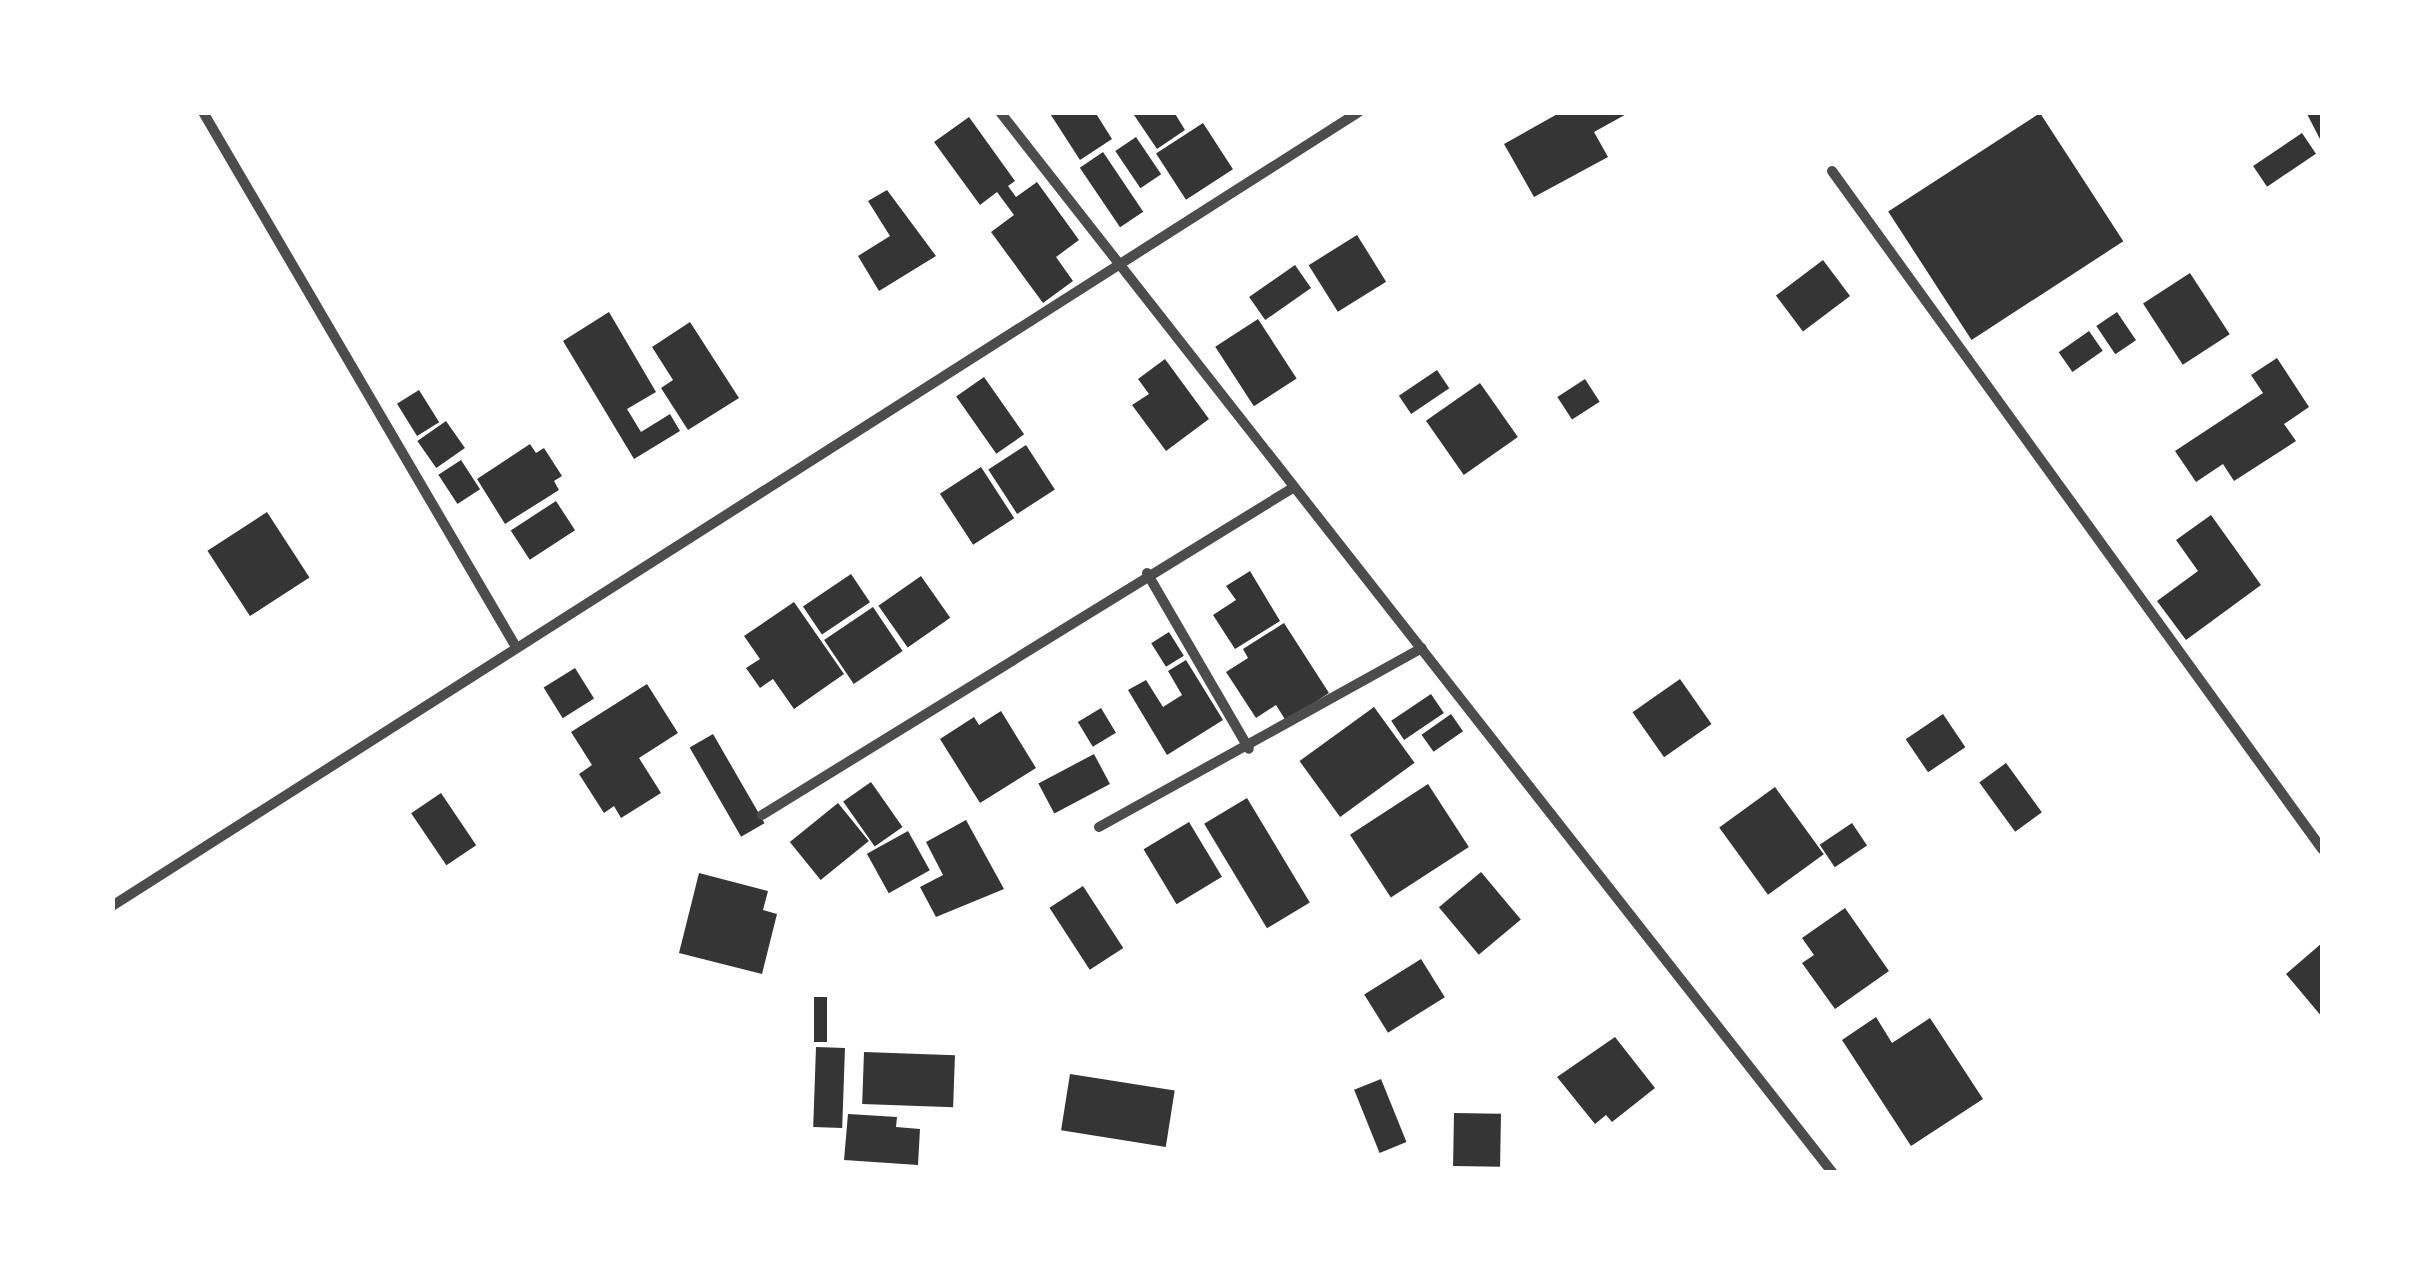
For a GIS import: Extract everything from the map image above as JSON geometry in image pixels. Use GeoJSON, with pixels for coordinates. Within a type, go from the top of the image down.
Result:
{"type":"FeatureCollection","features":[{"type":"Feature","properties":{"kind":"street"},"geometry":{"type":"LineString","coordinates":[[203,112],[516,647]]}},
{"type":"Feature","properties":{"kind":"street"},"geometry":{"type":"LineString","coordinates":[[1000,112],[1292,489],[1422,648],[1832,1172]]}},
{"type":"Feature","properties":{"kind":"street"},"geometry":{"type":"LineString","coordinates":[[112,906],[1359,112]]}},
{"type":"Feature","properties":{"kind":"street"},"geometry":{"type":"LineString","coordinates":[[1832,171],[2322,849]]}},
{"type":"Feature","properties":{"kind":"street"},"geometry":{"type":"LineString","coordinates":[[762,815],[1148,573],[1292,489]]}},
{"type":"Feature","properties":{"kind":"street"},"geometry":{"type":"LineString","coordinates":[[1148,573],[1249,749]]}},
{"type":"Feature","properties":{"kind":"street"},"geometry":{"type":"LineString","coordinates":[[1099,826],[1249,749],[1422,648]]}},
{"type":"Feature","properties":{"kind":"building"},"geometry":{"type":"Polygon","coordinates":[[[1049,112],[1095,112],[1112,139],[1080,160],[1049,112]]]}},
{"type":"Feature","properties":{"kind":"building"},"geometry":{"type":"Polygon","coordinates":[[[1132,112],[1174,112],[1185,130],[1157,149],[1132,112]]]}},
{"type":"Feature","properties":{"kind":"building"},"geometry":{"type":"Polygon","coordinates":[[[1561,112],[1630,112],[1594,132],[1608,157],[1534,197],[1504,144],[1561,112]]]}},
{"type":"Feature","properties":{"kind":"building"},"geometry":{"type":"Polygon","coordinates":[[[2306,112],[2322,112],[2322,143],[2306,112]]]}},
{"type":"Feature","properties":{"kind":"building"},"geometry":{"type":"Polygon","coordinates":[[[2040,113],[2123,241],[1972,340],[1888,212],[2040,113]]]}},
{"type":"Feature","properties":{"kind":"building"},"geometry":{"type":"Polygon","coordinates":[[[969,117],[1015,181],[1008,186],[1016,197],[1037,182],[1079,240],[1056,257],[1073,281],[1043,303],[991,232],[1014,215],[997,192],[980,205],[934,142],[969,117]]]}},
{"type":"Feature","properties":{"kind":"building"},"geometry":{"type":"Polygon","coordinates":[[[1203,123],[1233,169],[1186,200],[1156,153],[1203,123]]]}},
{"type":"Feature","properties":{"kind":"building"},"geometry":{"type":"Polygon","coordinates":[[[2302,133],[2316,154],[2267,187],[2253,166],[2302,133]]]}},
{"type":"Feature","properties":{"kind":"building"},"geometry":{"type":"Polygon","coordinates":[[[1136,137],[1161,174],[1140,188],[1115,151],[1136,137]]]}},
{"type":"Feature","properties":{"kind":"building"},"geometry":{"type":"Polygon","coordinates":[[[1103,152],[1143,212],[1120,227],[1080,168],[1103,152]]]}},
{"type":"Feature","properties":{"kind":"building"},"geometry":{"type":"Polygon","coordinates":[[[887,190],[936,256],[879,291],[858,256],[890,236],[868,201],[887,190]]]}},
{"type":"Feature","properties":{"kind":"building"},"geometry":{"type":"Polygon","coordinates":[[[1357,235],[1386,282],[1338,312],[1309,265],[1357,235]]]}},
{"type":"Feature","properties":{"kind":"building"},"geometry":{"type":"Polygon","coordinates":[[[1823,260],[1850,296],[1803,331],[1776,296],[1823,260]]]}},
{"type":"Feature","properties":{"kind":"building"},"geometry":{"type":"Polygon","coordinates":[[[1295,265],[1311,288],[1265,320],[1249,297],[1295,265]]]}},
{"type":"Feature","properties":{"kind":"building"},"geometry":{"type":"Polygon","coordinates":[[[2190,273],[2230,334],[2183,365],[2143,303],[2190,273]]]}},
{"type":"Feature","properties":{"kind":"building"},"geometry":{"type":"Polygon","coordinates":[[[609,312],[656,392],[627,409],[641,432],[670,414],[680,431],[634,459],[563,341],[609,312]]]}},
{"type":"Feature","properties":{"kind":"building"},"geometry":{"type":"Polygon","coordinates":[[[2117,312],[2136,340],[2115,354],[2096,326],[2117,312]]]}},
{"type":"Feature","properties":{"kind":"building"},"geometry":{"type":"Polygon","coordinates":[[[1258,319],[1297,379],[1254,406],[1215,347],[1258,319]]]}},
{"type":"Feature","properties":{"kind":"building"},"geometry":{"type":"Polygon","coordinates":[[[690,322],[739,398],[688,430],[661,388],[673,380],[652,347],[690,322]]]}},
{"type":"Feature","properties":{"kind":"building"},"geometry":{"type":"Polygon","coordinates":[[[2089,331],[2103,351],[2072,372],[2059,352],[2089,331]]]}},
{"type":"Feature","properties":{"kind":"building"},"geometry":{"type":"Polygon","coordinates":[[[2277,358],[2309,407],[2284,424],[2296,441],[2234,481],[2223,464],[2196,482],[2175,451],[2263,393],[2251,375],[2277,358]]]}},
{"type":"Feature","properties":{"kind":"building"},"geometry":{"type":"Polygon","coordinates":[[[1165,359],[1209,419],[1166,451],[1132,405],[1149,394],[1138,379],[1165,359]]]}},
{"type":"Feature","properties":{"kind":"building"},"geometry":{"type":"Polygon","coordinates":[[[1437,370],[1449,388],[1411,414],[1399,396],[1437,370]]]}},
{"type":"Feature","properties":{"kind":"building"},"geometry":{"type":"Polygon","coordinates":[[[984,377],[1024,434],[996,454],[956,397],[984,377]]]}},
{"type":"Feature","properties":{"kind":"building"},"geometry":{"type":"Polygon","coordinates":[[[1585,379],[1600,402],[1572,420],[1557,397],[1585,379]]]}},
{"type":"Feature","properties":{"kind":"building"},"geometry":{"type":"Polygon","coordinates":[[[1480,383],[1518,437],[1464,475],[1426,421],[1480,383]]]}},
{"type":"Feature","properties":{"kind":"building"},"geometry":{"type":"Polygon","coordinates":[[[419,390],[439,422],[417,436],[397,404],[419,390]]]}},
{"type":"Feature","properties":{"kind":"building"},"geometry":{"type":"Polygon","coordinates":[[[446,421],[465,448],[436,468],[417,441],[446,421]]]}},
{"type":"Feature","properties":{"kind":"building"},"geometry":{"type":"Polygon","coordinates":[[[530,444],[536,453],[544,448],[562,476],[554,481],[559,490],[505,524],[477,479],[530,444]]]}},
{"type":"Feature","properties":{"kind":"building"},"geometry":{"type":"Polygon","coordinates":[[[1026,445],[1055,489],[1017,514],[988,470],[1026,445]]]}},
{"type":"Feature","properties":{"kind":"building"},"geometry":{"type":"Polygon","coordinates":[[[461,460],[480,489],[457,504],[438,475],[461,460]]]}},
{"type":"Feature","properties":{"kind":"building"},"geometry":{"type":"Polygon","coordinates":[[[981,467],[1014,518],[973,545],[940,494],[981,467]]]}},
{"type":"Feature","properties":{"kind":"building"},"geometry":{"type":"Polygon","coordinates":[[[556,501],[575,530],[530,560],[511,530],[556,501]]]}},
{"type":"Feature","properties":{"kind":"building"},"geometry":{"type":"Polygon","coordinates":[[[267,512],[309,577],[250,616],[207,551],[267,512]]]}},
{"type":"Feature","properties":{"kind":"building"},"geometry":{"type":"Polygon","coordinates":[[[2211,515],[2261,585],[2186,640],[2157,601],[2198,571],[2176,540],[2211,515]]]}},
{"type":"Feature","properties":{"kind":"building"},"geometry":{"type":"Polygon","coordinates":[[[1250,571],[1280,621],[1235,649],[1213,615],[1236,600],[1226,586],[1250,571]]]}},
{"type":"Feature","properties":{"kind":"building"},"geometry":{"type":"Polygon","coordinates":[[[851,574],[870,602],[822,635],[803,606],[851,574]]]}},
{"type":"Feature","properties":{"kind":"building"},"geometry":{"type":"Polygon","coordinates":[[[921,576],[950,618],[908,648],[878,606],[921,576]]]}},
{"type":"Feature","properties":{"kind":"building"},"geometry":{"type":"Polygon","coordinates":[[[794,602],[844,674],[794,709],[773,679],[760,688],[746,668],[760,659],[744,636],[794,602]]]}},
{"type":"Feature","properties":{"kind":"building"},"geometry":{"type":"Polygon","coordinates":[[[873,607],[903,651],[854,684],[824,640],[873,607]]]}},
{"type":"Feature","properties":{"kind":"building"},"geometry":{"type":"Polygon","coordinates":[[[1284,623],[1329,693],[1286,721],[1276,705],[1256,718],[1226,672],[1248,658],[1243,649],[1284,623]]]}},
{"type":"Feature","properties":{"kind":"building"},"geometry":{"type":"Polygon","coordinates":[[[1169,632],[1184,656],[1166,667],[1151,643],[1169,632]]]}},
{"type":"Feature","properties":{"kind":"building"},"geometry":{"type":"Polygon","coordinates":[[[1186,660],[1223,720],[1167,755],[1128,690],[1146,680],[1163,707],[1182,695],[1168,671],[1186,660]]]}},
{"type":"Feature","properties":{"kind":"building"},"geometry":{"type":"Polygon","coordinates":[[[575,668],[594,699],[563,718],[544,688],[575,668]]]}},
{"type":"Feature","properties":{"kind":"building"},"geometry":{"type":"Polygon","coordinates":[[[1680,679],[1712,724],[1664,757],[1632,712],[1680,679]]]}},
{"type":"Feature","properties":{"kind":"building"},"geometry":{"type":"Polygon","coordinates":[[[647,684],[678,733],[639,758],[661,793],[621,818],[614,806],[604,813],[579,774],[592,765],[571,732],[647,684]]]}},
{"type":"Feature","properties":{"kind":"building"},"geometry":{"type":"Polygon","coordinates":[[[1431,694],[1444,713],[1404,740],[1391,721],[1431,694]]]}},
{"type":"Feature","properties":{"kind":"building"},"geometry":{"type":"Polygon","coordinates":[[[1374,707],[1415,763],[1340,817],[1300,761],[1374,707]]]}},
{"type":"Feature","properties":{"kind":"building"},"geometry":{"type":"Polygon","coordinates":[[[1101,708],[1116,733],[1093,747],[1078,722],[1101,708]]]}},
{"type":"Feature","properties":{"kind":"building"},"geometry":{"type":"Polygon","coordinates":[[[1001,711],[1036,768],[980,803],[940,739],[974,717],[979,725],[1001,711]]]}},
{"type":"Feature","properties":{"kind":"building"},"geometry":{"type":"Polygon","coordinates":[[[1451,714],[1463,731],[1434,752],[1422,735],[1451,714]]]}},
{"type":"Feature","properties":{"kind":"building"},"geometry":{"type":"Polygon","coordinates":[[[1943,714],[1965,747],[1928,772],[1906,739],[1943,714]]]}},
{"type":"Feature","properties":{"kind":"building"},"geometry":{"type":"Polygon","coordinates":[[[713,734],[765,823],[741,837],[690,748],[713,734]]]}},
{"type":"Feature","properties":{"kind":"building"},"geometry":{"type":"Polygon","coordinates":[[[1094,754],[1110,784],[1054,814],[1038,784],[1094,754]]]}},
{"type":"Feature","properties":{"kind":"building"},"geometry":{"type":"Polygon","coordinates":[[[2006,763],[2042,812],[2015,832],[1979,782],[2006,763]]]}},
{"type":"Feature","properties":{"kind":"building"},"geometry":{"type":"Polygon","coordinates":[[[871,782],[903,827],[875,847],[843,802],[871,782]]]}},
{"type":"Feature","properties":{"kind":"building"},"geometry":{"type":"Polygon","coordinates":[[[1428,784],[1469,847],[1391,898],[1350,835],[1428,784]]]}},
{"type":"Feature","properties":{"kind":"building"},"geometry":{"type":"Polygon","coordinates":[[[1775,787],[1824,854],[1768,895],[1719,828],[1775,787]]]}},
{"type":"Feature","properties":{"kind":"building"},"geometry":{"type":"Polygon","coordinates":[[[441,793],[476,845],[446,865],[411,813],[441,793]]]}},
{"type":"Feature","properties":{"kind":"building"},"geometry":{"type":"Polygon","coordinates":[[[1247,798],[1310,903],[1267,928],[1204,824],[1247,798]]]}},
{"type":"Feature","properties":{"kind":"building"},"geometry":{"type":"Polygon","coordinates":[[[838,803],[869,841],[821,880],[790,842],[838,803]]]}},
{"type":"Feature","properties":{"kind":"building"},"geometry":{"type":"Polygon","coordinates":[[[966,820],[1004,889],[936,917],[920,887],[943,875],[926,842],[966,820]]]}},
{"type":"Feature","properties":{"kind":"building"},"geometry":{"type":"Polygon","coordinates":[[[1189,822],[1222,877],[1177,904],[1144,849],[1189,822]]]}},
{"type":"Feature","properties":{"kind":"building"},"geometry":{"type":"Polygon","coordinates":[[[1852,823],[1867,845],[1835,867],[1820,845],[1852,823]]]}},
{"type":"Feature","properties":{"kind":"building"},"geometry":{"type":"Polygon","coordinates":[[[908,831],[930,870],[889,893],[867,854],[908,831]]]}},
{"type":"Feature","properties":{"kind":"building"},"geometry":{"type":"Polygon","coordinates":[[[1481,872],[1521,919],[1479,955],[1439,907],[1481,872]]]}},
{"type":"Feature","properties":{"kind":"building"},"geometry":{"type":"Polygon","coordinates":[[[699,873],[768,891],[763,910],[777,914],[762,974],[679,953],[699,873]]]}},
{"type":"Feature","properties":{"kind":"building"},"geometry":{"type":"Polygon","coordinates":[[[1083,886],[1123,948],[1090,970],[1049,908],[1083,886]]]}},
{"type":"Feature","properties":{"kind":"building"},"geometry":{"type":"Polygon","coordinates":[[[1845,908],[1889,971],[1835,1009],[1802,963],[1814,955],[1802,938],[1845,908]]]}},
{"type":"Feature","properties":{"kind":"building"},"geometry":{"type":"Polygon","coordinates":[[[2322,943],[2322,1017],[2286,974],[2322,943]]]}},
{"type":"Feature","properties":{"kind":"building"},"geometry":{"type":"Polygon","coordinates":[[[1421,959],[1445,997],[1388,1033],[1364,995],[1421,959]]]}},
{"type":"Feature","properties":{"kind":"building"},"geometry":{"type":"Polygon","coordinates":[[[814,997],[827,997],[827,1042],[814,1042],[814,997]]]}},
{"type":"Feature","properties":{"kind":"building"},"geometry":{"type":"Polygon","coordinates":[[[1876,1017],[1892,1043],[1930,1018],[1983,1099],[1911,1146],[1842,1040],[1876,1017]]]}},
{"type":"Feature","properties":{"kind":"building"},"geometry":{"type":"Polygon","coordinates":[[[1615,1037],[1655,1088],[1612,1122],[1606,1115],[1595,1124],[1557,1077],[1615,1037]]]}},
{"type":"Feature","properties":{"kind":"building"},"geometry":{"type":"Polygon","coordinates":[[[816,1047],[845,1048],[842,1128],[813,1127],[816,1047]]]}},
{"type":"Feature","properties":{"kind":"building"},"geometry":{"type":"Polygon","coordinates":[[[864,1052],[955,1055],[953,1107],[862,1104],[864,1052]]]}},
{"type":"Feature","properties":{"kind":"building"},"geometry":{"type":"Polygon","coordinates":[[[1070,1074],[1175,1091],[1166,1147],[1061,1130],[1070,1074]]]}},
{"type":"Feature","properties":{"kind":"building"},"geometry":{"type":"Polygon","coordinates":[[[1381,1079],[1406,1142],[1380,1153],[1354,1090],[1381,1079]]]}},
{"type":"Feature","properties":{"kind":"building"},"geometry":{"type":"Polygon","coordinates":[[[1454,1113],[1501,1114],[1500,1167],[1453,1166],[1454,1113]]]}},
{"type":"Feature","properties":{"kind":"building"},"geometry":{"type":"Polygon","coordinates":[[[848,1114],[897,1117],[896,1127],[920,1129],[918,1165],[844,1160],[848,1114]]]}}]}
